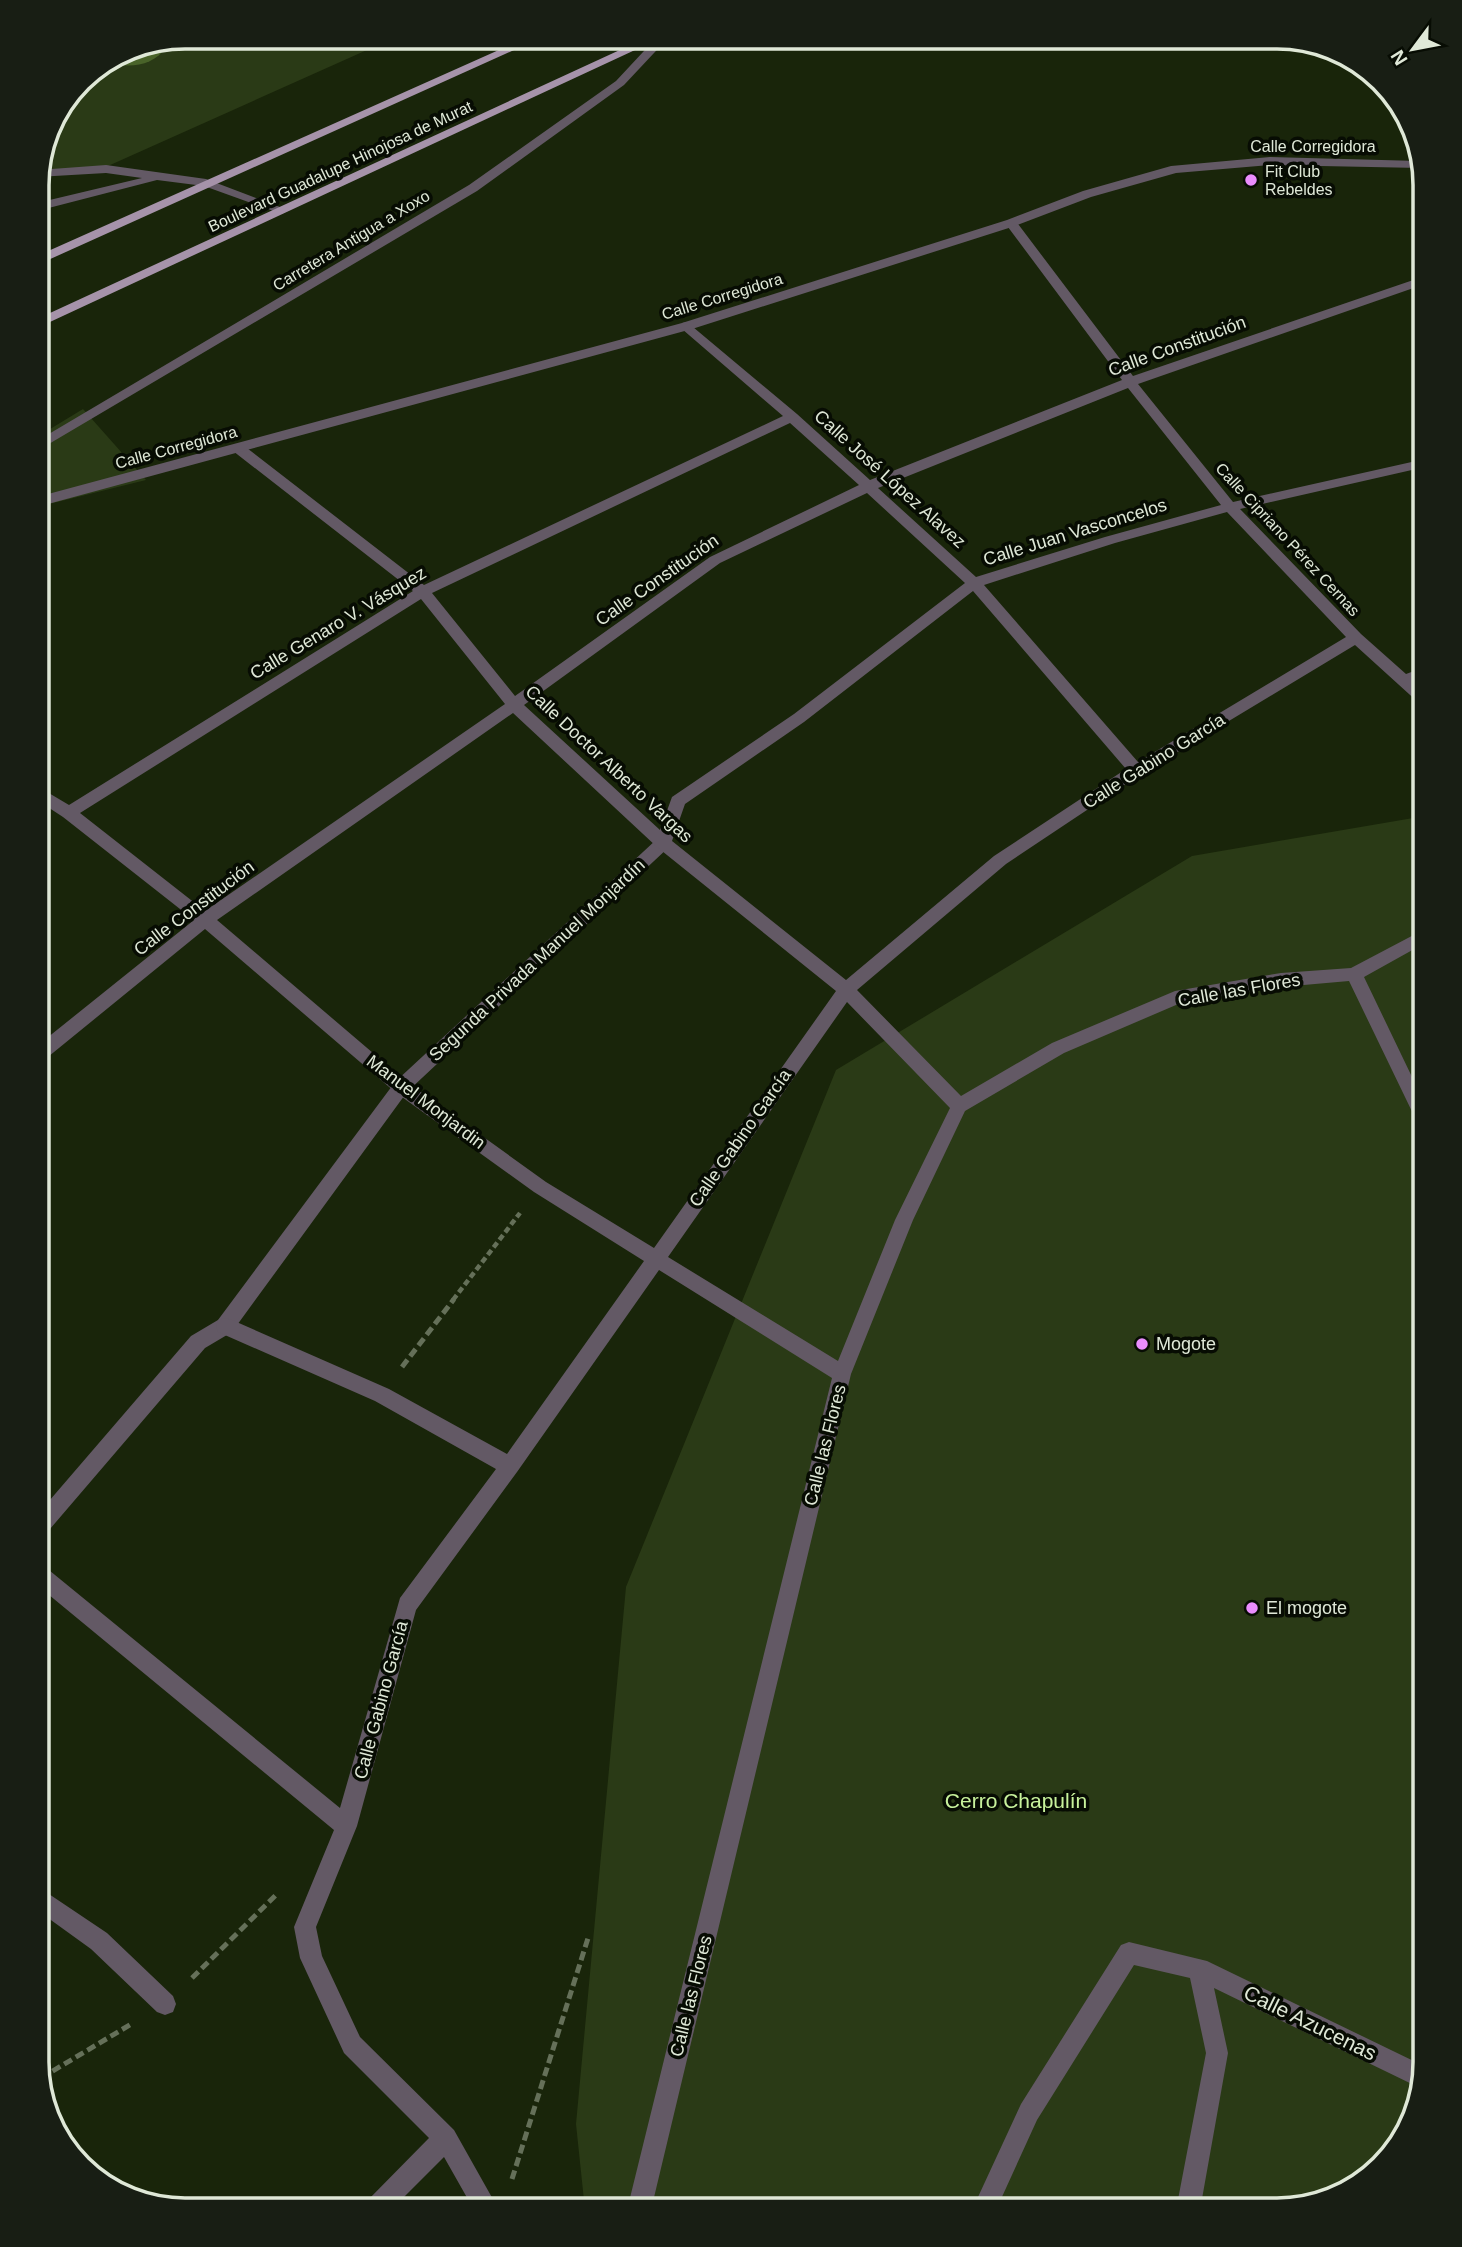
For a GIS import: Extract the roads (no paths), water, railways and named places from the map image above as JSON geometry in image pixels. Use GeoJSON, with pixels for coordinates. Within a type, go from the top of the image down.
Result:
{"type":"FeatureCollection","features":[{"type":"Feature","properties":{"kind":"main road"},"geometry":{"type":"LineString","coordinates":[[49,255],[205,183],[510,49]]}},
{"type":"Feature","properties":{"kind":"main road","name":"Boulevard Guadalupe Hinojosa de Murat"},"geometry":{"type":"LineString","coordinates":[[49,318],[634,49]]}},
{"type":"Feature","properties":{"kind":"street","name":"Carretera Antigua a Xoxo"},"geometry":{"type":"LineString","coordinates":[[49,440],[473,188],[620,83],[650,49]]}},
{"type":"Feature","properties":{"kind":"street","name":"Calle Corregidora"},"geometry":{"type":"LineString","coordinates":[[49,499],[687,326],[1011,223],[1087,194],[1175,169],[1270,161],[1411,166]]}},
{"type":"Feature","properties":{"kind":"street"},"geometry":{"type":"LineString","coordinates":[[49,173],[106,169],[205,183],[282,210]]}},
{"type":"Feature","properties":{"kind":"street"},"geometry":{"type":"LineString","coordinates":[[49,204],[159,178]]}},
{"type":"Feature","properties":{"kind":"street","name":"Calle Cipriano Pérez Cernas"},"geometry":{"type":"LineString","coordinates":[[1011,223],[1130,382],[1230,508],[1356,638],[1413,687]]}},
{"type":"Feature","properties":{"kind":"street","name":"Calle Constitución"},"geometry":{"type":"LineString","coordinates":[[49,1046],[205,920],[514,705],[715,560],[869,486],[1130,382],[1413,284]]}},
{"type":"Feature","properties":{"kind":"street","name":"Calle José López Alavez"},"geometry":{"type":"LineString","coordinates":[[687,326],[792,416],[974,583],[1136,770]]}},
{"type":"Feature","properties":{"kind":"street","name":"Calle Genaro V. Vásquez"},"geometry":{"type":"LineString","coordinates":[[69,813],[423,591],[792,416]]}},
{"type":"Feature","properties":{"kind":"street","name":"Calle Doctor Alberto Vargas"},"geometry":{"type":"LineString","coordinates":[[238,448],[423,591],[514,705],[663,843],[846,990],[959,1105]]}},
{"type":"Feature","properties":{"kind":"street","name":"Calle Juan Vasconcelos"},"geometry":{"type":"LineString","coordinates":[[663,843],[678,801],[810,710],[974,583],[1110,540],[1230,508],[1413,466]]}},
{"type":"Feature","properties":{"kind":"street","name":"Calle Gabino García"},"geometry":{"type":"LineString","coordinates":[[480,2198],[446,2138],[352,2045],[311,1958],[305,1927],[346,1826],[407,1605],[510,1466],[846,990],[999,860],[1136,770],[1356,638]]}},
{"type":"Feature","properties":{"kind":"street"},"geometry":{"type":"LineString","coordinates":[[1407,680],[1413,677]]}},
{"type":"Feature","properties":{"kind":"street","name":"Manuel Monjardin"},"geometry":{"type":"LineString","coordinates":[[49,800],[205,920],[401,1087],[540,1187],[842,1374]]}},
{"type":"Feature","properties":{"kind":"street","name":"Segunda Privada Manuel Monjardín"},"geometry":{"type":"LineString","coordinates":[[49,1515],[198,1342],[225,1326],[401,1087],[663,843]]}},
{"type":"Feature","properties":{"kind":"street"},"geometry":{"type":"LineString","coordinates":[[1413,942],[1354,975],[1413,1096]]}},
{"type":"Feature","properties":{"kind":"street","name":"Calle las Flores"},"geometry":{"type":"LineString","coordinates":[[642,2198],[842,1374],[904,1220],[959,1105],[1058,1048],[1181,996],[1281,980],[1354,975]]}},
{"type":"Feature","properties":{"kind":"street"},"geometry":{"type":"LineString","coordinates":[[225,1326],[382,1395],[510,1466]]}},
{"type":"Feature","properties":{"kind":"street"},"geometry":{"type":"LineString","coordinates":[[49,1583],[346,1826]]}},
{"type":"Feature","properties":{"kind":"street"},"geometry":{"type":"LineString","coordinates":[[49,1906],[99,1941],[165,2004]]}},
{"type":"Feature","properties":{"kind":"street","name":"Calle Azucenas"},"geometry":{"type":"LineString","coordinates":[[990,2198],[1029,2112],[1129,1953],[1199,1969],[1412,2073]]}},
{"type":"Feature","properties":{"kind":"street"},"geometry":{"type":"LineString","coordinates":[[1190,2198],[1217,2053],[1199,1969]]}},
{"type":"Feature","properties":{"kind":"street"},"geometry":{"type":"LineString","coordinates":[[386,2198],[446,2138]]}},
{"type":"Feature","properties":{"kind":"place","name":"Fit Club Rebeldes"},"geometry":{"type":"Point","coordinates":[1251,180]}},
{"type":"Feature","properties":{"kind":"place","name":"Mogote"},"geometry":{"type":"Point","coordinates":[1142,1344]}},
{"type":"Feature","properties":{"kind":"place","name":"El mogote"},"geometry":{"type":"Point","coordinates":[1252,1608]}},
{"type":"Feature","properties":{"kind":"park label","name":"Cerro Chapulín"},"geometry":{"type":"Point","coordinates":[1016,1801]}}]}
